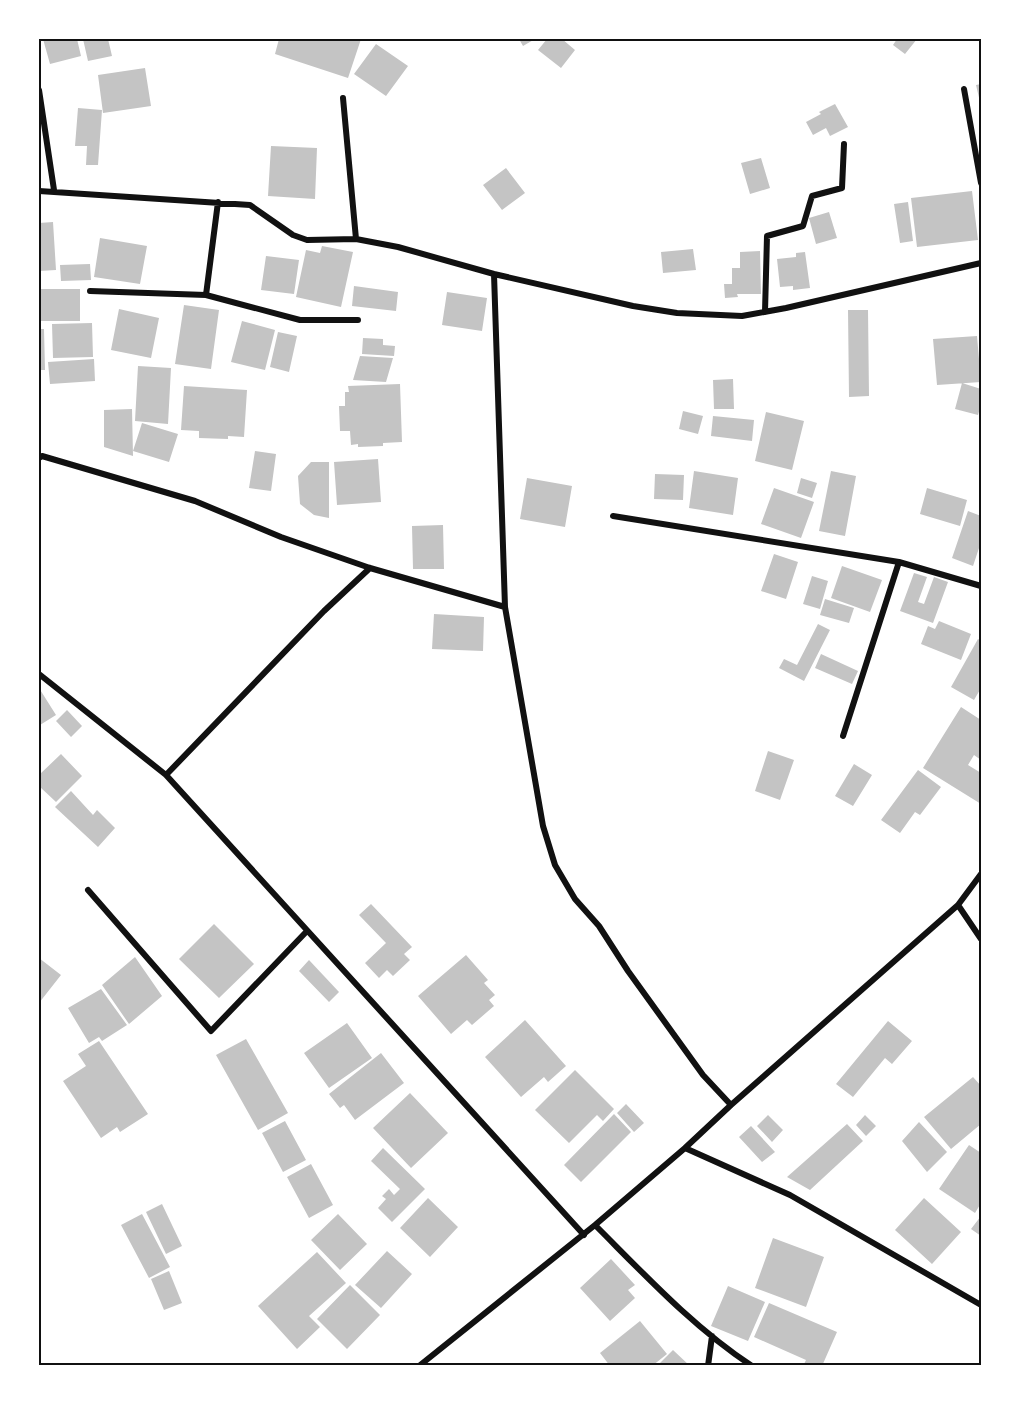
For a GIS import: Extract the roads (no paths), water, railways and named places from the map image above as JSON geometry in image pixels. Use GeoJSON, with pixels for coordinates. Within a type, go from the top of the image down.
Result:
{"type":"FeatureCollection","features":[{"type":"Feature","properties":{"kind":"street"},"geometry":{"type":"LineString","coordinates":[[964,88],[981,183]]}},
{"type":"Feature","properties":{"kind":"street"},"geometry":{"type":"LineString","coordinates":[[39,90],[54,190]]}},
{"type":"Feature","properties":{"kind":"street"},"geometry":{"type":"LineString","coordinates":[[343,98],[356,239]]}},
{"type":"Feature","properties":{"kind":"street"},"geometry":{"type":"LineString","coordinates":[[765,312],[767,236],[803,226],[812,196],[842,188],[844,144]]}},
{"type":"Feature","properties":{"kind":"street"},"geometry":{"type":"LineString","coordinates":[[39,191],[54,190],[250,205],[293,235],[307,240],[356,239],[494,274],[633,306],[677,313],[742,316],[981,263]]}},
{"type":"Feature","properties":{"kind":"street"},"geometry":{"type":"LineString","coordinates":[[206,295],[218,202]]}},
{"type":"Feature","properties":{"kind":"street"},"geometry":{"type":"LineString","coordinates":[[494,274],[505,607],[543,826],[555,865],[575,899],[599,926],[628,971],[703,1075],[731,1105]]}},
{"type":"Feature","properties":{"kind":"street"},"geometry":{"type":"LineString","coordinates":[[90,291],[206,295],[300,320],[358,320]]}},
{"type":"Feature","properties":{"kind":"street"},"geometry":{"type":"LineString","coordinates":[[39,458],[42,456],[195,501],[281,537],[370,568],[505,607]]}},
{"type":"Feature","properties":{"kind":"street"},"geometry":{"type":"LineString","coordinates":[[613,516],[899,562],[981,586]]}},
{"type":"Feature","properties":{"kind":"street"},"geometry":{"type":"LineString","coordinates":[[843,736],[899,562]]}},
{"type":"Feature","properties":{"kind":"street"},"geometry":{"type":"LineString","coordinates":[[166,775],[324,611],[370,568]]}},
{"type":"Feature","properties":{"kind":"street"},"geometry":{"type":"LineString","coordinates":[[39,674],[166,775],[584,1235]]}},
{"type":"Feature","properties":{"kind":"street"},"geometry":{"type":"LineString","coordinates":[[419,1366],[595,1226],[685,1148],[958,905],[981,874]]}},
{"type":"Feature","properties":{"kind":"street"},"geometry":{"type":"LineString","coordinates":[[88,890],[211,1031],[307,931]]}},
{"type":"Feature","properties":{"kind":"street"},"geometry":{"type":"LineString","coordinates":[[958,905],[981,939]]}},
{"type":"Feature","properties":{"kind":"street"},"geometry":{"type":"LineString","coordinates":[[685,1148],[790,1195],[981,1305]]}},
{"type":"Feature","properties":{"kind":"street"},"geometry":{"type":"LineString","coordinates":[[595,1226],[670,1299],[727,1350],[752,1366]]}},
{"type":"Feature","properties":{"kind":"street"},"geometry":{"type":"LineString","coordinates":[[708,1366],[712,1336]]}}]}
